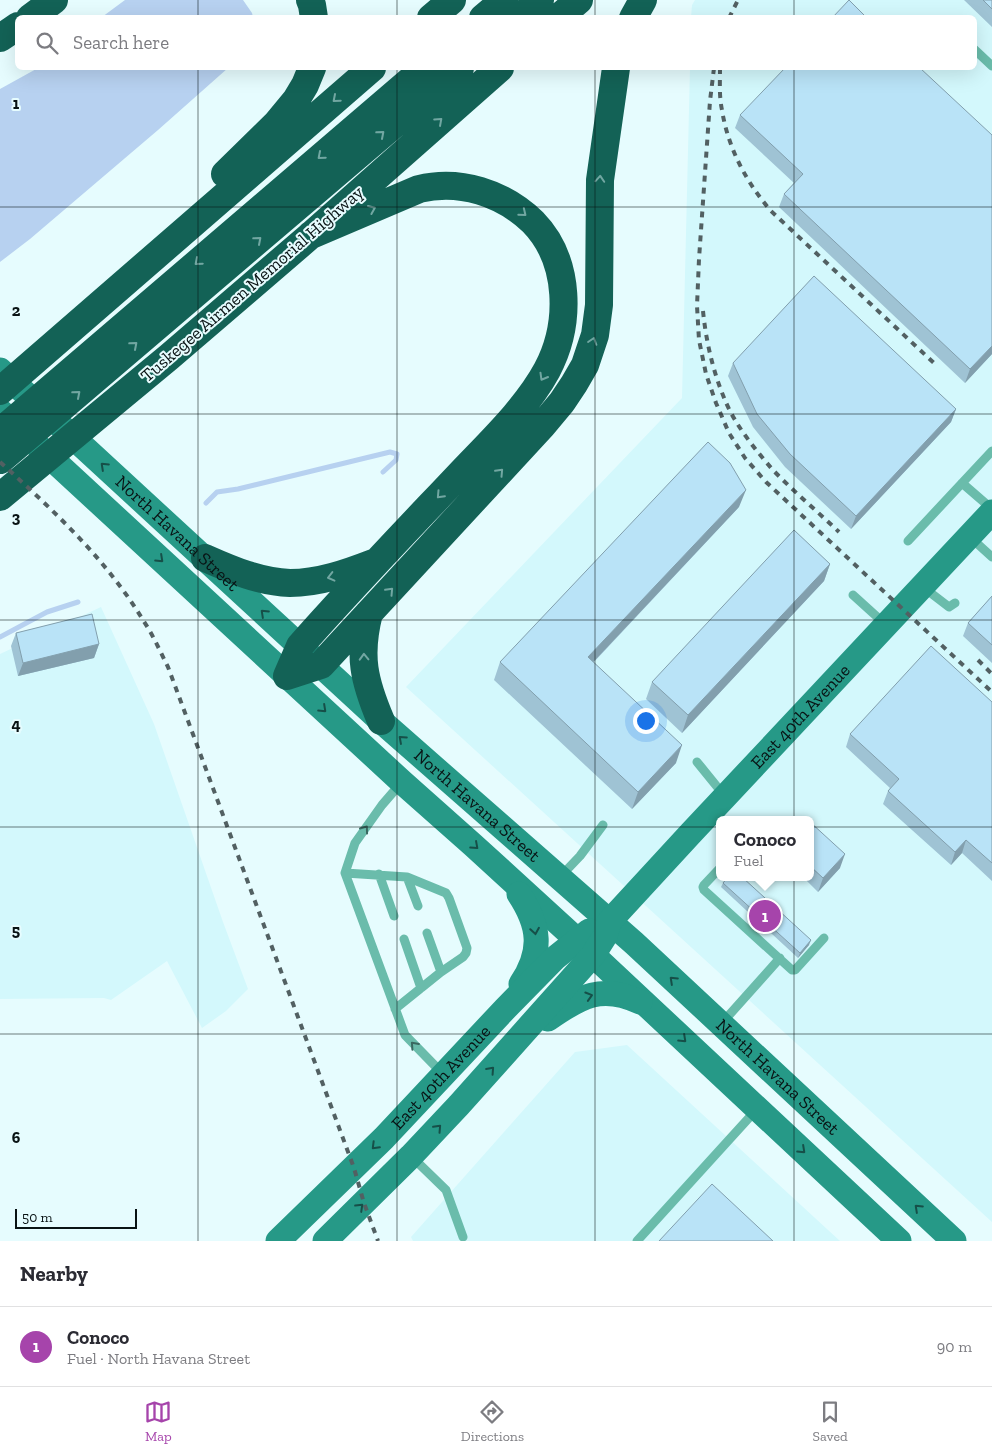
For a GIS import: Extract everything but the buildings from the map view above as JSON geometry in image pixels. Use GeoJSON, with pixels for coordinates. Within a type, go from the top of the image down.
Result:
{"type":"FeatureCollection","features":[{"type":"Feature","properties":{"kind":"highway"},"geometry":{"type":"LineString","coordinates":[[34,15],[54,0]]}},
{"type":"Feature","properties":{"kind":"highway"},"geometry":{"type":"LineString","coordinates":[[310,0],[313,15]]}},
{"type":"Feature","properties":{"kind":"highway"},"geometry":{"type":"LineString","coordinates":[[434,15],[452,0]]}},
{"type":"Feature","properties":{"kind":"highway"},"geometry":{"type":"LineString","coordinates":[[486,15],[504,0]]}},
{"type":"Feature","properties":{"kind":"highway"},"geometry":{"type":"LineString","coordinates":[[522,15],[540,0]]}},
{"type":"Feature","properties":{"kind":"highway"},"geometry":{"type":"LineString","coordinates":[[562,15],[579,0]]}},
{"type":"Feature","properties":{"kind":"highway"},"geometry":{"type":"LineString","coordinates":[[635,15],[644,0]]}},
{"type":"Feature","properties":{"kind":"highway"},"geometry":{"type":"LineString","coordinates":[[0,38],[15,28]]}},
{"type":"Feature","properties":{"kind":"highway"},"geometry":{"type":"LineString","coordinates":[[58,341],[277,123],[296,100],[311,70]]}},
{"type":"Feature","properties":{"kind":"highway"},"geometry":{"type":"LineString","coordinates":[[0,391],[370,70]]}},
{"type":"Feature","properties":{"kind":"highway"},"geometry":{"type":"LineString","coordinates":[[0,460],[89,370],[423,70]]}},
{"type":"Feature","properties":{"kind":"highway"},"geometry":{"type":"LineString","coordinates":[[0,432],[89,370],[458,70]]}},
{"type":"Feature","properties":{"kind":"highway","name":"Tuskegee Airmen Memorial Highway"},"geometry":{"type":"LineString","coordinates":[[0,497],[169,358],[498,70]]}},
{"type":"Feature","properties":{"kind":"highway"},"geometry":{"type":"LineString","coordinates":[[287,676],[321,665],[542,426],[574,384],[584,365],[595,335],[600,304],[600,180],[616,70]]}},
{"type":"Feature","properties":{"kind":"highway"},"geometry":{"type":"LineString","coordinates":[[287,676],[300,646],[499,432],[539,384],[554,354],[563,320],[564,299],[562,280],[549,243],[539,228],[526,215],[510,204],[475,188],[439,185],[419,189],[311,235]]}},
{"type":"Feature","properties":{"kind":"highway"},"geometry":{"type":"LineString","coordinates":[[205,558],[261,579],[290,583],[333,577],[377,562]]}},
{"type":"Feature","properties":{"kind":"highway"},"geometry":{"type":"LineString","coordinates":[[369,613],[363,650],[365,672],[370,696],[381,721]]}},
{"type":"Feature","properties":{"kind":"main road","name":"North Havana Street"},"geometry":{"type":"LineString","coordinates":[[0,370],[381,721],[609,922],[721,1024],[954,1241]]}},
{"type":"Feature","properties":{"kind":"main road","name":"North Havana Street"},"geometry":{"type":"LineString","coordinates":[[0,412],[402,782],[504,873],[899,1241]]}},
{"type":"Feature","properties":{"kind":"main road","name":"East 40th Avenue"},"geometry":{"type":"LineString","coordinates":[[325,1241],[411,1156],[518,1040],[585,948],[593,928],[609,922],[719,809],[992,511]]}},
{"type":"Feature","properties":{"kind":"main road"},"geometry":{"type":"LineString","coordinates":[[504,873],[530,912],[535,925],[537,948],[530,970],[505,1009]]}},
{"type":"Feature","properties":{"kind":"main road","name":"East 40th Avenue"},"geometry":{"type":"LineString","coordinates":[[278,1241],[378,1144],[555,958],[585,948]]}},
{"type":"Feature","properties":{"kind":"main road"},"geometry":{"type":"LineString","coordinates":[[518,1040],[578,1000],[600,993],[620,994],[647,1006]]}},
{"type":"Feature","properties":{"kind":"lane"},"geometry":{"type":"LineString","coordinates":[[977,52],[992,66]]}},
{"type":"Feature","properties":{"kind":"lane"},"geometry":{"type":"LineString","coordinates":[[908,541],[992,451]]}},
{"type":"Feature","properties":{"kind":"lane"},"geometry":{"type":"LineString","coordinates":[[962,483],[992,511]]}},
{"type":"Feature","properties":{"kind":"lane"},"geometry":{"type":"LineString","coordinates":[[970,537],[992,557]]}},
{"type":"Feature","properties":{"kind":"lane"},"geometry":{"type":"LineString","coordinates":[[923,587],[948,607],[955,603]]}},
{"type":"Feature","properties":{"kind":"lane"},"geometry":{"type":"LineString","coordinates":[[853,595],[887,626]]}},
{"type":"Feature","properties":{"kind":"lane"},"geometry":{"type":"LineString","coordinates":[[697,762],[719,809]]}},
{"type":"Feature","properties":{"kind":"lane"},"geometry":{"type":"LineString","coordinates":[[402,782],[382,805],[355,842],[346,873],[405,1035],[443,1074]]}},
{"type":"Feature","properties":{"kind":"lane"},"geometry":{"type":"LineString","coordinates":[[559,878],[580,856],[602,825]]}},
{"type":"Feature","properties":{"kind":"lane"},"geometry":{"type":"LineString","coordinates":[[716,872],[704,884],[704,890],[792,970],[795,970],[824,938]]}},
{"type":"Feature","properties":{"kind":"lane"},"geometry":{"type":"LineString","coordinates":[[346,873],[407,877],[442,890],[449,898],[467,948],[466,953],[395,1009]]}},
{"type":"Feature","properties":{"kind":"lane"},"geometry":{"type":"LineString","coordinates":[[379,874],[394,916]]}},
{"type":"Feature","properties":{"kind":"lane"},"geometry":{"type":"LineString","coordinates":[[407,877],[418,906]]}},
{"type":"Feature","properties":{"kind":"lane"},"geometry":{"type":"LineString","coordinates":[[427,933],[441,972]]}},
{"type":"Feature","properties":{"kind":"lane"},"geometry":{"type":"LineString","coordinates":[[404,939],[421,988]]}},
{"type":"Feature","properties":{"kind":"lane"},"geometry":{"type":"LineString","coordinates":[[721,1024],[780,958]]}},
{"type":"Feature","properties":{"kind":"lane"},"geometry":{"type":"LineString","coordinates":[[637,1241],[757,1109]]}},
{"type":"Feature","properties":{"kind":"lane"},"geometry":{"type":"LineString","coordinates":[[411,1156],[446,1190],[463,1237]]}},
{"type":"Feature","properties":{"kind":"shaded area"},"geometry":{"type":"Polygon","coordinates":[[[125,0],[243,0],[252,15],[105,15],[125,0]]]}},
{"type":"Feature","properties":{"kind":"shaded area"},"geometry":{"type":"Polygon","coordinates":[[[695,0],[992,0],[992,1222],[406,687],[682,398],[690,70],[977,70],[977,15],[691,15],[692,5],[695,0]]]}},
{"type":"Feature","properties":{"kind":"shaded area"},"geometry":{"type":"Polygon","coordinates":[[[34,70],[226,70],[30,239],[0,262],[0,89],[34,70]]]}},
{"type":"Feature","properties":{"kind":"shaded area"},"geometry":{"type":"Polygon","coordinates":[[[101,607],[154,724],[248,989],[226,1011],[202,1028],[167,961],[111,1000],[104,998],[0,999],[0,654],[101,607]]]}},
{"type":"Feature","properties":{"kind":"shaded area"},"geometry":{"type":"Polygon","coordinates":[[[627,1045],[840,1241],[413,1241],[411,1237],[575,1052],[627,1045]]]}},
{"type":"Feature","properties":{"kind":"waterway"},"geometry":{"type":"LineString","coordinates":[[206,503],[217,492],[238,489],[390,452],[397,454],[396,460],[383,472]]}},
{"type":"Feature","properties":{"kind":"waterway"},"geometry":{"type":"LineString","coordinates":[[0,637],[47,612],[78,602]]}},
{"type":"Feature","properties":{"kind":"railway"},"geometry":{"type":"LineString","coordinates":[[730,15],[738,0]]}},
{"type":"Feature","properties":{"kind":"railway"},"geometry":{"type":"LineString","coordinates":[[714,70],[710,101],[697,306],[699,340],[706,374],[729,433],[745,458],[766,482],[992,692]]}},
{"type":"Feature","properties":{"kind":"railway"},"geometry":{"type":"LineString","coordinates":[[720,70],[721,105],[729,138],[739,164],[762,200],[771,211],[935,364]]}},
{"type":"Feature","properties":{"kind":"railway"},"geometry":{"type":"LineString","coordinates":[[703,311],[708,345],[714,367],[725,400],[734,419],[772,469],[839,532]]}},
{"type":"Feature","properties":{"kind":"railway"},"geometry":{"type":"LineString","coordinates":[[0,462],[78,536],[112,576],[147,626],[168,667],[354,1168],[378,1241]]}},
{"type":"Feature","properties":{"kind":"railway"},"geometry":{"type":"LineString","coordinates":[[978,660],[992,674]]}},
{"type":"Feature","properties":{"kind":"place","name":"Conoco"},"geometry":{"type":"Point","coordinates":[765,916]}}]}
